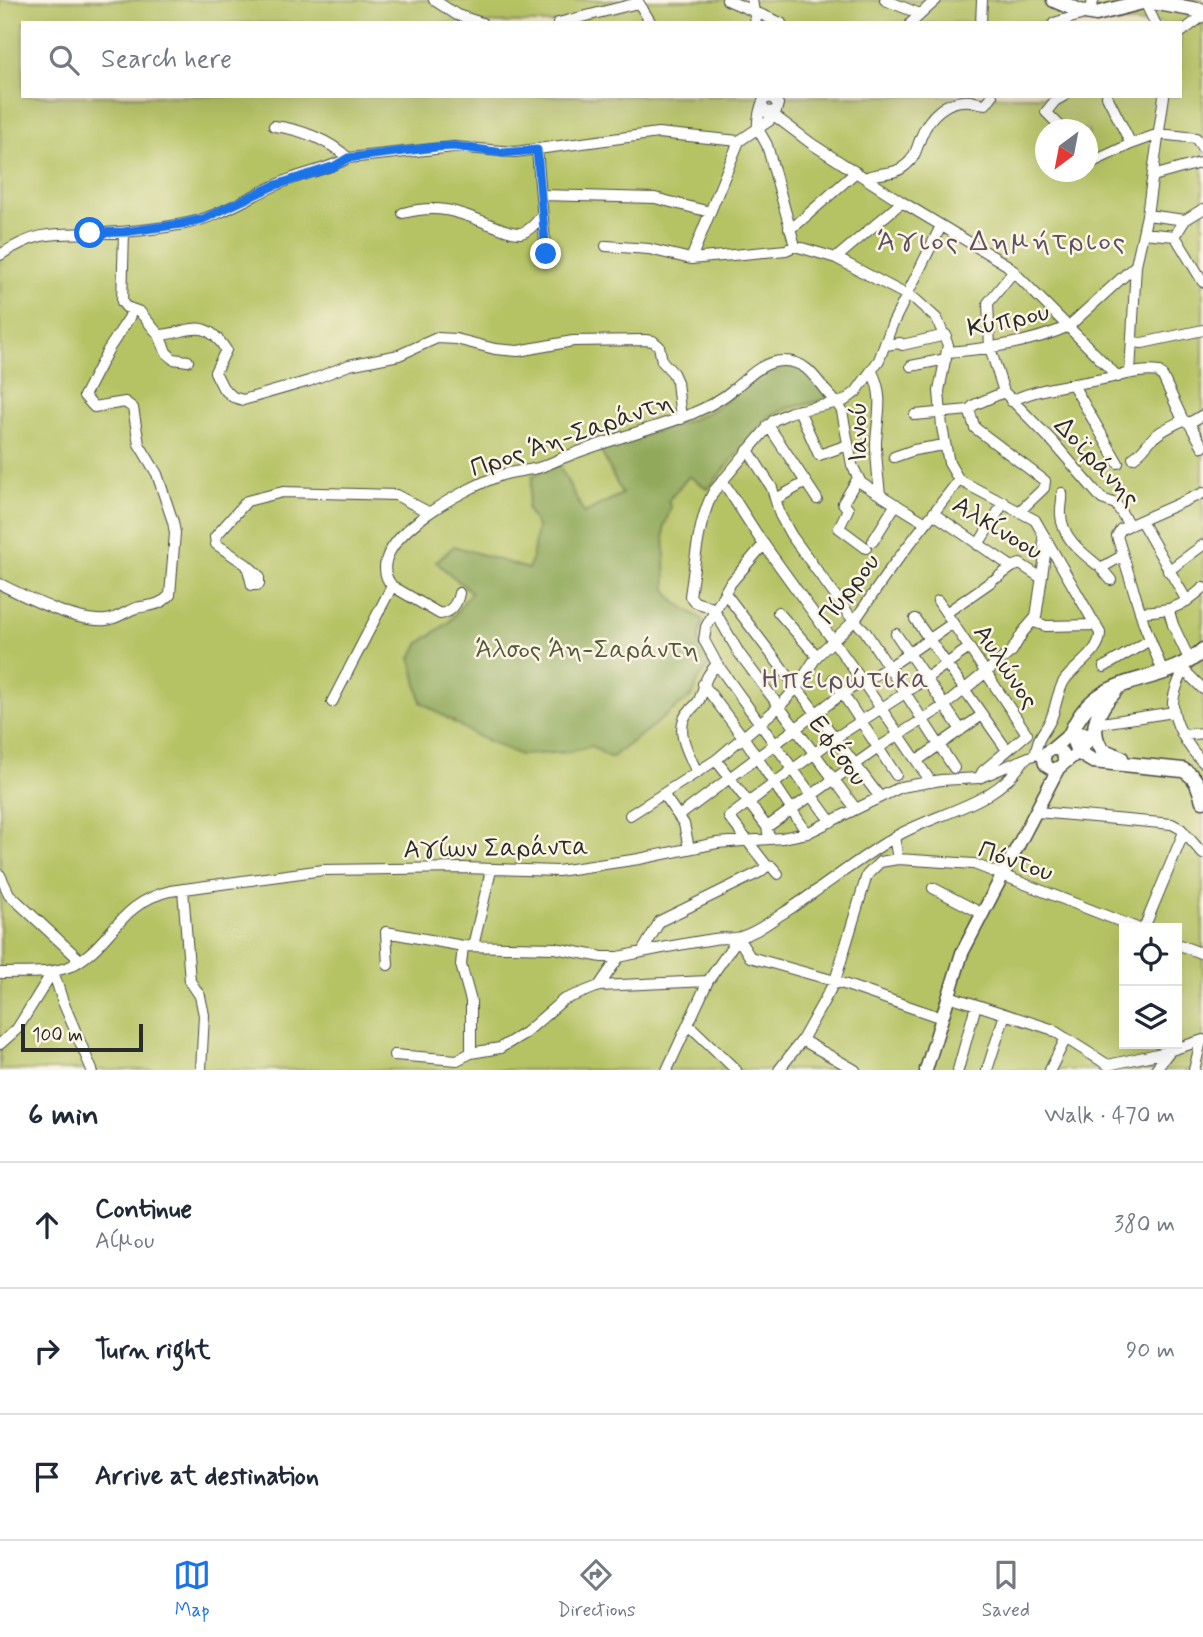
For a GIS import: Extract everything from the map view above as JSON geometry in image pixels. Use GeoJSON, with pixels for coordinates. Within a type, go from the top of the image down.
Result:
{"type":"FeatureCollection","features":[{"type":"Feature","properties":{"kind":"main road"},"geometry":{"type":"LineString","coordinates":[[1054,0],[1090,6],[1096,14],[1145,1],[1198,12]]}},
{"type":"Feature","properties":{"kind":"main road"},"geometry":{"type":"LineString","coordinates":[[1203,650],[1186,665],[1112,687],[1101,694],[1079,718],[1071,733],[1079,752],[1097,762],[1183,770],[1189,773],[1197,782],[1203,801]]}},
{"type":"Feature","properties":{"kind":"main road"},"geometry":{"type":"LineString","coordinates":[[1128,683],[1108,698],[1095,729],[1099,746],[1108,754],[1122,758],[1182,764],[1195,769],[1203,780]]}},
{"type":"Feature","properties":{"kind":"street"},"geometry":{"type":"LineString","coordinates":[[434,0],[457,15],[476,21]]}},
{"type":"Feature","properties":{"kind":"street"},"geometry":{"type":"LineString","coordinates":[[727,0],[776,21]]}},
{"type":"Feature","properties":{"kind":"street"},"geometry":{"type":"LineString","coordinates":[[752,0],[756,21]]}},
{"type":"Feature","properties":{"kind":"street"},"geometry":{"type":"LineString","coordinates":[[885,0],[920,15]]}},
{"type":"Feature","properties":{"kind":"street"},"geometry":{"type":"LineString","coordinates":[[913,21],[936,0]]}},
{"type":"Feature","properties":{"kind":"street"},"geometry":{"type":"LineString","coordinates":[[981,21],[982,0]]}},
{"type":"Feature","properties":{"kind":"street"},"geometry":{"type":"LineString","coordinates":[[1145,1],[1154,21]]}},
{"type":"Feature","properties":{"kind":"street"},"geometry":{"type":"LineString","coordinates":[[566,21],[638,2],[650,21]]}},
{"type":"Feature","properties":{"kind":"street"},"geometry":{"type":"LineString","coordinates":[[1058,21],[1090,6]]}},
{"type":"Feature","properties":{"kind":"street"},"geometry":{"type":"LineString","coordinates":[[1182,31],[1198,12]]}},
{"type":"Feature","properties":{"kind":"street"},"geometry":{"type":"LineString","coordinates":[[865,178],[893,173],[905,166],[914,155],[929,121],[939,110],[948,105],[965,102],[986,104],[990,98]]}},
{"type":"Feature","properties":{"kind":"street"},"geometry":{"type":"LineString","coordinates":[[1053,119],[1046,112],[1060,98]]}},
{"type":"Feature","properties":{"kind":"street"},"geometry":{"type":"LineString","coordinates":[[1108,98],[1131,144]]}},
{"type":"Feature","properties":{"kind":"street"},"geometry":{"type":"LineString","coordinates":[[1130,373],[1136,265],[1147,215],[1164,98]]}},
{"type":"Feature","properties":{"kind":"street"},"geometry":{"type":"LineString","coordinates":[[764,100],[758,129],[764,137],[795,246]]}},
{"type":"Feature","properties":{"kind":"street"},"geometry":{"type":"LineString","coordinates":[[691,258],[739,141],[758,129],[775,110],[856,172],[1014,271],[1118,377]]}},
{"type":"Feature","properties":{"kind":"street"},"geometry":{"type":"LineString","coordinates":[[274,126],[307,134],[340,150],[348,158]]}},
{"type":"Feature","properties":{"kind":"street"},"geometry":{"type":"LineString","coordinates":[[0,255],[39,236],[66,232],[124,232],[203,219],[273,186],[335,166],[348,158],[454,146],[503,153],[657,133],[739,141]]}},
{"type":"Feature","properties":{"kind":"street"},"geometry":{"type":"LineString","coordinates":[[1098,155],[1159,134],[1196,138],[1203,149]]}},
{"type":"Feature","properties":{"kind":"street"},"geometry":{"type":"LineString","coordinates":[[537,150],[546,254]]}},
{"type":"Feature","properties":{"kind":"street"},"geometry":{"type":"LineString","coordinates":[[1153,176],[1203,162]]}},
{"type":"Feature","properties":{"kind":"street"},"geometry":{"type":"LineString","coordinates":[[789,228],[856,172]]}},
{"type":"Feature","properties":{"kind":"street"},"geometry":{"type":"LineString","coordinates":[[541,195],[655,198],[710,212]]}},
{"type":"Feature","properties":{"kind":"street"},"geometry":{"type":"LineString","coordinates":[[836,258],[902,202]]}},
{"type":"Feature","properties":{"kind":"street"},"geometry":{"type":"LineString","coordinates":[[403,213],[437,207],[460,212],[508,231],[522,233],[542,215]]}},
{"type":"Feature","properties":{"kind":"street"},"geometry":{"type":"LineString","coordinates":[[1175,236],[1185,220],[1203,209]]}},
{"type":"Feature","properties":{"kind":"street"},"geometry":{"type":"LineString","coordinates":[[1147,215],[1185,220]]}},
{"type":"Feature","properties":{"kind":"street"},"geometry":{"type":"LineString","coordinates":[[716,612],[711,606],[695,602],[690,596],[698,542],[708,503],[722,480],[768,425],[779,417],[799,410],[838,403],[856,392],[872,372],[941,226]]}},
{"type":"Feature","properties":{"kind":"street"},"geometry":{"type":"LineString","coordinates":[[124,232],[122,302],[147,318],[159,335],[166,352],[173,359],[188,361]]}},
{"type":"Feature","properties":{"kind":"street"},"geometry":{"type":"LineString","coordinates":[[1143,233],[1175,236]]}},
{"type":"Feature","properties":{"kind":"street"},"geometry":{"type":"LineString","coordinates":[[1175,236],[1203,282]]}},
{"type":"Feature","properties":{"kind":"street"},"geometry":{"type":"LineString","coordinates":[[606,246],[649,249],[691,258],[786,250],[795,246],[836,258],[908,295],[933,313],[946,335],[947,356],[939,391],[940,415],[944,445],[953,472],[959,480],[1021,510],[1035,520],[1101,637],[1062,684],[1052,716],[1039,735],[1051,763]]}},
{"type":"Feature","properties":{"kind":"street","name":"Κύπρου"},"geometry":{"type":"LineString","coordinates":[[911,366],[1069,327],[1136,265]]}},
{"type":"Feature","properties":{"kind":"street"},"geometry":{"type":"LineString","coordinates":[[915,415],[940,415],[969,410],[974,405],[1004,392],[990,348],[988,303],[1014,271]]}},
{"type":"Feature","properties":{"kind":"street"},"geometry":{"type":"LineString","coordinates":[[0,584],[52,608],[103,621],[134,609],[159,604],[170,594],[175,533],[173,522],[156,474],[139,444],[133,408],[125,402],[94,407],[84,396],[132,309]]}},
{"type":"Feature","properties":{"kind":"street"},"geometry":{"type":"LineString","coordinates":[[159,335],[197,327],[212,334],[226,350],[215,372],[218,381],[233,397],[243,400],[309,381],[349,365],[400,355],[437,338],[464,340],[495,349],[518,351],[573,341],[653,341],[659,346],[663,361],[677,382],[681,419]]}},
{"type":"Feature","properties":{"kind":"street"},"geometry":{"type":"LineString","coordinates":[[1132,342],[1142,343],[1203,330]]}},
{"type":"Feature","properties":{"kind":"street"},"geometry":{"type":"LineString","coordinates":[[885,345],[902,345],[946,335]]}},
{"type":"Feature","properties":{"kind":"street","name":"Προς Άη-Σαράντη"},"geometry":{"type":"LineString","coordinates":[[392,586],[384,569],[387,556],[428,512],[446,501],[500,475],[537,468],[592,447],[681,419],[712,405],[751,375],[776,361],[786,360],[804,366],[838,403]]}},
{"type":"Feature","properties":{"kind":"street","name":"Ιανού"},"geometry":{"type":"LineString","coordinates":[[872,372],[877,381],[880,398],[876,459],[880,494]]}},
{"type":"Feature","properties":{"kind":"street"},"geometry":{"type":"LineString","coordinates":[[1011,401],[1033,392],[1130,373],[1158,372],[1203,447]]}},
{"type":"Feature","properties":{"kind":"street"},"geometry":{"type":"LineString","coordinates":[[1073,385],[1118,463]]}},
{"type":"Feature","properties":{"kind":"street","name":"Δοϊράνης"},"geometry":{"type":"LineString","coordinates":[[1004,392],[1053,442],[1102,499],[1116,504],[1129,526],[1121,529],[1117,536],[1140,612],[1163,672]]}},
{"type":"Feature","properties":{"kind":"street"},"geometry":{"type":"LineString","coordinates":[[838,403],[858,478],[926,523]]}},
{"type":"Feature","properties":{"kind":"street"},"geometry":{"type":"LineString","coordinates":[[799,410],[819,456],[848,445]]}},
{"type":"Feature","properties":{"kind":"street"},"geometry":{"type":"LineString","coordinates":[[969,410],[975,428],[1037,475],[1046,485],[1021,510]]}},
{"type":"Feature","properties":{"kind":"street"},"geometry":{"type":"LineString","coordinates":[[1133,457],[1143,452],[1149,441],[1161,432],[1203,415]]}},
{"type":"Feature","properties":{"kind":"street"},"geometry":{"type":"LineString","coordinates":[[768,425],[817,499]]}},
{"type":"Feature","properties":{"kind":"street"},"geometry":{"type":"LineString","coordinates":[[894,457],[914,450],[944,445]]}},
{"type":"Feature","properties":{"kind":"street"},"geometry":{"type":"LineString","coordinates":[[748,450],[776,499],[779,515],[790,535],[889,667],[954,768]]}},
{"type":"Feature","properties":{"kind":"street"},"geometry":{"type":"LineString","coordinates":[[858,478],[843,503],[848,509],[839,527],[870,545],[896,504]]}},
{"type":"Feature","properties":{"kind":"street"},"geometry":{"type":"LineString","coordinates":[[722,480],[931,782]]}},
{"type":"Feature","properties":{"kind":"street","name":"Πύρρου"},"geometry":{"type":"LineString","coordinates":[[630,815],[716,760],[761,723],[797,688],[817,656],[855,620],[891,568],[959,480]]}},
{"type":"Feature","properties":{"kind":"street"},"geometry":{"type":"LineString","coordinates":[[776,499],[806,482]]}},
{"type":"Feature","properties":{"kind":"street"},"geometry":{"type":"LineString","coordinates":[[247,565],[216,544],[215,537],[244,504],[256,498],[297,492],[396,495],[428,512]]}},
{"type":"Feature","properties":{"kind":"street"},"geometry":{"type":"LineString","coordinates":[[1062,493],[1060,517],[1066,531],[1077,548],[1111,580]]}},
{"type":"Feature","properties":{"kind":"street"},"geometry":{"type":"LineString","coordinates":[[1129,526],[1203,493]]}},
{"type":"Feature","properties":{"kind":"street"},"geometry":{"type":"LineString","coordinates":[[978,545],[1004,502]]}},
{"type":"Feature","properties":{"kind":"street","name":"Αλκίνοου"},"geometry":{"type":"LineString","coordinates":[[934,514],[1013,567],[1020,564],[1040,577]]}},
{"type":"Feature","properties":{"kind":"street"},"geometry":{"type":"LineString","coordinates":[[1141,521],[1187,601]]}},
{"type":"Feature","properties":{"kind":"street"},"geometry":{"type":"LineString","coordinates":[[767,827],[878,748],[943,706],[1012,651],[1023,632],[1034,622],[1038,607],[1045,555],[1041,527]]}},
{"type":"Feature","properties":{"kind":"street"},"geometry":{"type":"LineString","coordinates":[[764,544],[725,593],[706,627],[704,640],[717,664],[831,822]]}},
{"type":"Feature","properties":{"kind":"street"},"geometry":{"type":"LineString","coordinates":[[1168,571],[1203,545]]}},
{"type":"Feature","properties":{"kind":"street"},"geometry":{"type":"LineString","coordinates":[[1099,566],[1122,556]]}},
{"type":"Feature","properties":{"kind":"street"},"geometry":{"type":"LineString","coordinates":[[946,612],[1013,567]]}},
{"type":"Feature","properties":{"kind":"street"},"geometry":{"type":"LineString","coordinates":[[332,702],[392,586],[440,614],[454,607],[459,593]]}},
{"type":"Feature","properties":{"kind":"street"},"geometry":{"type":"LineString","coordinates":[[1140,612],[1169,611],[1203,588]]}},
{"type":"Feature","properties":{"kind":"street"},"geometry":{"type":"LineString","coordinates":[[725,593],[878,796]]}},
{"type":"Feature","properties":{"kind":"street","name":"Αυλώνος"},"geometry":{"type":"LineString","coordinates":[[938,601],[1027,734],[980,773],[979,778]]}},
{"type":"Feature","properties":{"kind":"street"},"geometry":{"type":"LineString","coordinates":[[1169,611],[1186,665],[1203,689]]}},
{"type":"Feature","properties":{"kind":"street","name":"Εφέσου"},"geometry":{"type":"LineString","coordinates":[[716,612],[740,653],[856,809]]}},
{"type":"Feature","properties":{"kind":"street"},"geometry":{"type":"LineString","coordinates":[[778,612],[817,656]]}},
{"type":"Feature","properties":{"kind":"street"},"geometry":{"type":"LineString","coordinates":[[915,619],[1007,750]]}},
{"type":"Feature","properties":{"kind":"street"},"geometry":{"type":"LineString","coordinates":[[1034,622],[1046,626],[1096,625]]}},
{"type":"Feature","properties":{"kind":"street"},"geometry":{"type":"LineString","coordinates":[[679,816],[816,713],[953,623]]}},
{"type":"Feature","properties":{"kind":"street"},"geometry":{"type":"LineString","coordinates":[[896,634],[961,730]]}},
{"type":"Feature","properties":{"kind":"street"},"geometry":{"type":"LineString","coordinates":[[1104,667],[1150,640]]}},
{"type":"Feature","properties":{"kind":"street"},"geometry":{"type":"LineString","coordinates":[[778,874],[772,867],[767,866],[729,817],[835,737],[969,648]]}},
{"type":"Feature","properties":{"kind":"street"},"geometry":{"type":"LineString","coordinates":[[697,772],[685,744],[683,725],[687,714],[699,701],[705,678],[717,664]]}},
{"type":"Feature","properties":{"kind":"street"},"geometry":{"type":"LineString","coordinates":[[1186,665],[1175,693],[1174,712],[1184,736],[1203,762]]}},
{"type":"Feature","properties":{"kind":"street"},"geometry":{"type":"LineString","coordinates":[[833,678],[896,775]]}},
{"type":"Feature","properties":{"kind":"street"},"geometry":{"type":"LineString","coordinates":[[703,684],[757,757],[807,833]]}},
{"type":"Feature","properties":{"kind":"street"},"geometry":{"type":"LineString","coordinates":[[926,1070],[962,953],[1037,812],[1051,763],[1071,733],[1174,712]]}},
{"type":"Feature","properties":{"kind":"street"},"geometry":{"type":"LineString","coordinates":[[918,760],[982,715]]}},
{"type":"Feature","properties":{"kind":"street"},"geometry":{"type":"LineString","coordinates":[[1051,763],[1079,752],[1095,729]]}},
{"type":"Feature","properties":{"kind":"street"},"geometry":{"type":"LineString","coordinates":[[1184,736],[1203,733]]}},
{"type":"Feature","properties":{"kind":"street"},"geometry":{"type":"LineString","coordinates":[[716,760],[767,827],[768,839]]}},
{"type":"Feature","properties":{"kind":"street"},"geometry":{"type":"LineString","coordinates":[[388,965],[386,932],[468,946],[555,948],[602,957],[619,957],[717,938],[738,938],[778,917],[894,837],[976,802],[997,790],[1014,775],[1024,760]]}},
{"type":"Feature","properties":{"kind":"street","name":"Αγίων Σαράντα"},"geometry":{"type":"LineString","coordinates":[[80,960],[139,903],[160,894],[183,889],[323,870],[558,871],[622,862],[689,848],[807,833],[901,787],[979,778],[1024,760],[1051,763]]}},
{"type":"Feature","properties":{"kind":"street"},"geometry":{"type":"LineString","coordinates":[[663,794],[684,824],[689,848]]}},
{"type":"Feature","properties":{"kind":"street"},"geometry":{"type":"LineString","coordinates":[[1037,812],[1172,824],[1184,832],[1203,854]]}},
{"type":"Feature","properties":{"kind":"street"},"geometry":{"type":"LineString","coordinates":[[1146,923],[1184,832]]}},
{"type":"Feature","properties":{"kind":"street"},"geometry":{"type":"LineString","coordinates":[[779,1070],[802,1040],[835,981],[866,875],[880,862],[898,859],[894,837]]}},
{"type":"Feature","properties":{"kind":"street","name":"Πόντου"},"geometry":{"type":"LineString","coordinates":[[898,859],[974,864],[1125,923]]}},
{"type":"Feature","properties":{"kind":"street"},"geometry":{"type":"LineString","coordinates":[[642,951],[660,921],[760,872],[767,866]]}},
{"type":"Feature","properties":{"kind":"street"},"geometry":{"type":"LineString","coordinates":[[471,1053],[471,1001],[461,965],[491,870]]}},
{"type":"Feature","properties":{"kind":"street"},"geometry":{"type":"LineString","coordinates":[[0,875],[9,894],[80,960],[52,971],[0,973]]}},
{"type":"Feature","properties":{"kind":"street"},"geometry":{"type":"LineString","coordinates":[[933,888],[983,914]]}},
{"type":"Feature","properties":{"kind":"street"},"geometry":{"type":"LineString","coordinates":[[183,889],[190,981],[200,996],[204,1015],[201,1070]]}},
{"type":"Feature","properties":{"kind":"street"},"geometry":{"type":"LineString","coordinates":[[738,938],[750,957],[835,981],[942,1018]]}},
{"type":"Feature","properties":{"kind":"street"},"geometry":{"type":"LineString","coordinates":[[667,1070],[708,981],[738,938]]}},
{"type":"Feature","properties":{"kind":"street"},"geometry":{"type":"LineString","coordinates":[[1182,946],[1203,954]]}},
{"type":"Feature","properties":{"kind":"street"},"geometry":{"type":"LineString","coordinates":[[599,986],[619,957]]}},
{"type":"Feature","properties":{"kind":"street"},"geometry":{"type":"LineString","coordinates":[[0,1044],[17,1029],[52,971]]}},
{"type":"Feature","properties":{"kind":"street"},"geometry":{"type":"LineString","coordinates":[[52,971],[92,1070]]}},
{"type":"Feature","properties":{"kind":"street"},"geometry":{"type":"LineString","coordinates":[[394,1055],[457,1060],[471,1053],[500,1048],[512,1042],[563,1000],[599,986],[708,981]]}},
{"type":"Feature","properties":{"kind":"street"},"geometry":{"type":"LineString","coordinates":[[949,996],[1051,1029],[1108,1065],[1162,1049]]}},
{"type":"Feature","properties":{"kind":"street"},"geometry":{"type":"LineString","coordinates":[[958,1070],[976,1005]]}},
{"type":"Feature","properties":{"kind":"street"},"geometry":{"type":"LineString","coordinates":[[988,1070],[1005,1014]]}},
{"type":"Feature","properties":{"kind":"street"},"geometry":{"type":"LineString","coordinates":[[689,1025],[736,1070]]}},
{"type":"Feature","properties":{"kind":"street"},"geometry":{"type":"LineString","coordinates":[[1050,1070],[1066,1038]]}},
{"type":"Feature","properties":{"kind":"street"},"geometry":{"type":"LineString","coordinates":[[802,1040],[855,1070]]}},
{"type":"Feature","properties":{"kind":"street"},"geometry":{"type":"LineString","coordinates":[[1182,1044],[1202,1041],[1194,1070]]}},
{"type":"Feature","properties":{"kind":"street"},"geometry":{"type":"LineString","coordinates":[[1154,1070],[1169,1049]]}},
{"type":"Feature","properties":{"kind":"street"},"geometry":{"type":"LineString","coordinates":[[1129,1070],[1137,1058]]}},
{"type":"Feature","properties":{"kind":"street"},"geometry":{"type":"LineString","coordinates":[[451,1070],[457,1060]]}},
{"type":"Feature","properties":{"kind":"green space"},"geometry":{"type":"Polygon","coordinates":[[[0,0],[1203,0],[1203,1070],[0,1070],[0,0]]]}},
{"type":"Feature","properties":{"kind":"green space","name":"Άλσος Άη-Σαράντη"},"geometry":{"type":"Polygon","coordinates":[[[783,364],[804,370],[830,399],[789,408],[768,417],[708,489],[689,476],[668,501],[671,507],[664,527],[666,589],[675,602],[703,620],[698,641],[711,663],[698,680],[693,695],[611,758],[591,746],[570,752],[520,755],[475,735],[421,702],[411,658],[420,643],[449,622],[471,592],[436,562],[454,546],[528,569],[537,526],[527,509],[533,475],[559,465],[584,513],[622,494],[600,449],[710,411],[762,373],[783,364]]]}},
{"type":"Feature","properties":{"kind":"district","name":"Άγιος Δημήτριος"},"geometry":{"type":"Point","coordinates":[1002,240]}},
{"type":"Feature","properties":{"kind":"district","name":"Ηπειρώτικα"},"geometry":{"type":"Point","coordinates":[846,678]}},
{"type":"Feature","properties":{"kind":"route"},"geometry":{"type":"LineString","coordinates":[[90,233],[124,232],[203,219],[273,186],[335,166],[348,158],[454,146],[503,153],[537,150],[546,254]]}}]}
